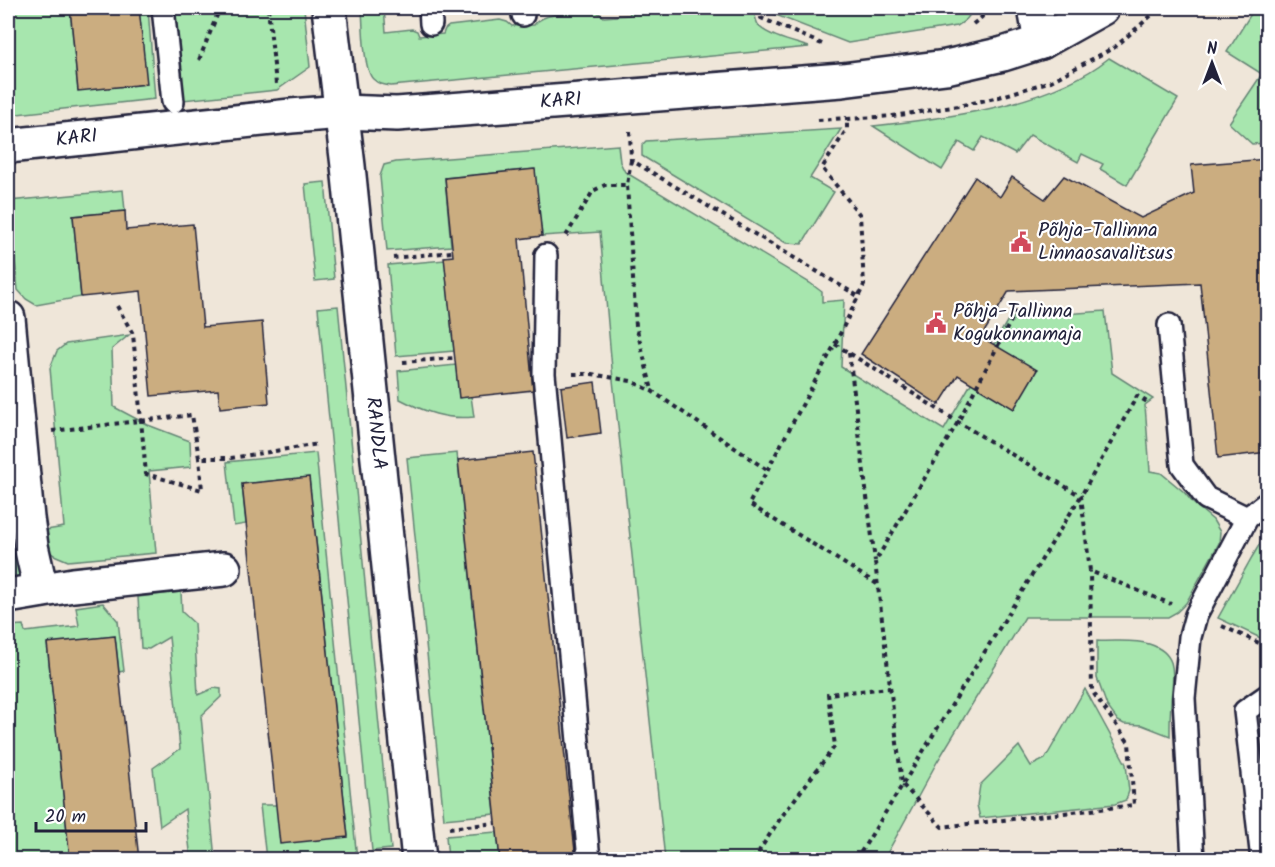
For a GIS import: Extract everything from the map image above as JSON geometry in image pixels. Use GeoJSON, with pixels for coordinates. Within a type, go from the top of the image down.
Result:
{"type":"FeatureCollection","features":[{"type":"Feature","properties":{"kind":"street","name":"RANDLA"},"geometry":{"type":"LineString","coordinates":[[329,8],[342,112],[419,860]]}},
{"type":"Feature","properties":{"kind":"street"},"geometry":{"type":"LineString","coordinates":[[1035,8],[1041,42]]}},
{"type":"Feature","properties":{"kind":"street","name":"KARI"},"geometry":{"type":"LineString","coordinates":[[8,146],[291,116],[342,112],[398,114],[842,80],[946,67],[1003,54],[1041,42],[1102,8]]}},
{"type":"Feature","properties":{"kind":"street"},"geometry":{"type":"LineString","coordinates":[[8,318],[31,546],[41,590]]}},
{"type":"Feature","properties":{"kind":"street"},"geometry":{"type":"LineString","coordinates":[[8,596],[73,585],[224,569]]}},
{"type":"Feature","properties":{"kind":"lane"},"geometry":{"type":"LineString","coordinates":[[163,8],[173,102]]}},
{"type":"Feature","properties":{"kind":"lane"},"geometry":{"type":"LineString","coordinates":[[546,255],[544,374],[589,860]]}},
{"type":"Feature","properties":{"kind":"lane"},"geometry":{"type":"LineString","coordinates":[[1169,325],[1182,465],[1206,498],[1247,518]]}},
{"type":"Feature","properties":{"kind":"lane"},"geometry":{"type":"LineString","coordinates":[[1193,860],[1185,698],[1190,637],[1196,615],[1247,518],[1268,502]]}},
{"type":"Feature","properties":{"kind":"lane"},"geometry":{"type":"LineString","coordinates":[[1262,860],[1245,711],[1268,695]]}},
{"type":"Feature","properties":{"kind":"path"},"geometry":{"type":"LineString","coordinates":[[196,67],[220,8]]}},
{"type":"Feature","properties":{"kind":"path"},"geometry":{"type":"LineString","coordinates":[[268,8],[277,90]]}},
{"type":"Feature","properties":{"kind":"path"},"geometry":{"type":"LineString","coordinates":[[760,8],[761,18],[829,47]]}},
{"type":"Feature","properties":{"kind":"path"},"geometry":{"type":"LineString","coordinates":[[847,118],[848,129],[822,168],[860,215],[864,285],[749,504],[877,584]]}},
{"type":"Feature","properties":{"kind":"path"},"geometry":{"type":"LineString","coordinates":[[630,131],[631,160],[627,185],[636,326],[652,391]]}},
{"type":"Feature","properties":{"kind":"path"},"geometry":{"type":"LineString","coordinates":[[631,160],[858,296]]}},
{"type":"Feature","properties":{"kind":"path"},"geometry":{"type":"LineString","coordinates":[[546,255],[566,237],[593,191],[605,185],[627,185]]}},
{"type":"Feature","properties":{"kind":"path"},"geometry":{"type":"LineString","coordinates":[[388,259],[452,252]]}},
{"type":"Feature","properties":{"kind":"path"},"geometry":{"type":"LineString","coordinates":[[18,435],[141,421],[192,415],[202,490],[146,474],[141,421],[133,334],[117,306]]}},
{"type":"Feature","properties":{"kind":"path"},"geometry":{"type":"LineString","coordinates":[[875,562],[958,422],[1016,311]]}},
{"type":"Feature","properties":{"kind":"path"},"geometry":{"type":"LineString","coordinates":[[835,344],[1081,496]]}},
{"type":"Feature","properties":{"kind":"path"},"geometry":{"type":"LineString","coordinates":[[849,353],[902,784],[942,827],[1134,805],[1129,743],[1092,691],[1090,571],[1081,496]]}},
{"type":"Feature","properties":{"kind":"path"},"geometry":{"type":"LineString","coordinates":[[397,363],[455,358]]}},
{"type":"Feature","properties":{"kind":"path"},"geometry":{"type":"LineString","coordinates":[[544,374],[592,374],[631,381],[652,391],[767,470]]}},
{"type":"Feature","properties":{"kind":"path"},"geometry":{"type":"LineString","coordinates":[[856,860],[1081,496],[1137,396],[1151,404]]}},
{"type":"Feature","properties":{"kind":"path"},"geometry":{"type":"LineString","coordinates":[[199,458],[231,458],[319,444]]}},
{"type":"Feature","properties":{"kind":"path"},"geometry":{"type":"LineString","coordinates":[[1090,571],[1268,647]]}},
{"type":"Feature","properties":{"kind":"path"},"geometry":{"type":"LineString","coordinates":[[753,860],[782,816],[835,746],[828,694],[890,688]]}},
{"type":"Feature","properties":{"kind":"green space"},"geometry":{"type":"Polygon","coordinates":[[[8,8],[70,8],[78,90],[146,84],[139,8],[148,8],[155,99],[8,115],[8,8]]]}},
{"type":"Feature","properties":{"kind":"green space"},"geometry":{"type":"Polygon","coordinates":[[[174,8],[304,8],[310,67],[277,90],[183,100],[174,8]]]}},
{"type":"Feature","properties":{"kind":"green space"},"geometry":{"type":"Polygon","coordinates":[[[362,8],[384,8],[386,32],[412,29],[417,31],[419,36],[443,34],[449,26],[500,20],[512,26],[534,25],[545,17],[572,13],[596,11],[604,17],[629,15],[631,11],[643,8],[754,8],[757,22],[763,30],[809,47],[391,86],[373,79],[367,66],[362,8]]]}},
{"type":"Feature","properties":{"kind":"green space"},"geometry":{"type":"Polygon","coordinates":[[[769,8],[971,8],[967,18],[957,26],[848,43],[773,14],[769,8]]]}},
{"type":"Feature","properties":{"kind":"green space"},"geometry":{"type":"Polygon","coordinates":[[[1244,8],[1256,8],[1267,19],[1267,143],[1252,144],[1229,123],[1262,74],[1227,52],[1251,14],[1244,8]]]}},
{"type":"Feature","properties":{"kind":"green space"},"geometry":{"type":"Polygon","coordinates":[[[1109,58],[1178,99],[1127,185],[1100,169],[1103,164],[1082,154],[1078,162],[1030,135],[1015,154],[983,137],[974,151],[959,142],[942,170],[873,126],[933,119],[997,107],[1058,88],[1109,58]]]}},
{"type":"Feature","properties":{"kind":"green space"},"geometry":{"type":"Polygon","coordinates":[[[841,129],[810,178],[834,192],[802,244],[786,243],[642,156],[642,145],[646,141],[841,129]]]}},
{"type":"Feature","properties":{"kind":"green space"},"geometry":{"type":"Polygon","coordinates":[[[618,145],[620,162],[625,172],[810,283],[822,292],[822,302],[844,300],[841,367],[944,430],[1009,318],[1105,311],[1112,373],[1153,399],[1145,405],[1150,471],[1161,473],[1184,492],[1213,520],[1220,532],[1219,543],[1186,603],[1168,617],[1025,617],[937,762],[884,859],[665,859],[613,380],[600,232],[542,236],[534,169],[445,178],[451,246],[387,251],[380,176],[384,165],[396,162],[618,145]]]}},
{"type":"Feature","properties":{"kind":"green space"},"geometry":{"type":"Polygon","coordinates":[[[325,182],[334,279],[315,281],[305,184],[325,182]]]}},
{"type":"Feature","properties":{"kind":"green space"},"geometry":{"type":"Polygon","coordinates":[[[123,190],[125,211],[73,216],[81,297],[36,305],[26,299],[18,290],[9,201],[123,190]]]}},
{"type":"Feature","properties":{"kind":"green space"},"geometry":{"type":"Polygon","coordinates":[[[445,260],[454,351],[396,356],[388,265],[445,260]]]}},
{"type":"Feature","properties":{"kind":"green space"},"geometry":{"type":"Polygon","coordinates":[[[338,306],[391,849],[372,851],[318,308],[338,306]]]}},
{"type":"Feature","properties":{"kind":"green space"},"geometry":{"type":"Polygon","coordinates":[[[129,335],[112,349],[114,407],[148,425],[190,441],[191,467],[149,471],[156,553],[68,561],[54,555],[43,546],[40,531],[64,527],[50,368],[57,351],[66,344],[129,335]]]}},
{"type":"Feature","properties":{"kind":"green space"},"geometry":{"type":"Polygon","coordinates":[[[456,365],[459,397],[471,396],[474,417],[436,414],[400,399],[398,371],[456,365]]]}},
{"type":"Feature","properties":{"kind":"green space"},"geometry":{"type":"Polygon","coordinates":[[[8,434],[21,569],[18,581],[8,588],[8,434]]]}},
{"type":"Feature","properties":{"kind":"green space"},"geometry":{"type":"Polygon","coordinates":[[[316,453],[357,859],[266,859],[260,805],[276,805],[348,836],[309,477],[242,484],[246,524],[234,526],[227,462],[316,453]]]}},
{"type":"Feature","properties":{"kind":"green space"},"geometry":{"type":"Polygon","coordinates":[[[457,453],[495,814],[444,819],[407,458],[457,453]]]}},
{"type":"Feature","properties":{"kind":"green space"},"geometry":{"type":"Polygon","coordinates":[[[1267,532],[1267,641],[1218,618],[1267,532]]]}},
{"type":"Feature","properties":{"kind":"green space"},"geometry":{"type":"Polygon","coordinates":[[[181,592],[182,612],[194,623],[198,695],[214,688],[221,689],[221,697],[201,716],[215,859],[191,859],[185,809],[160,826],[153,768],[180,749],[169,637],[149,649],[141,648],[138,597],[181,592]]]}},
{"type":"Feature","properties":{"kind":"green space"},"geometry":{"type":"Polygon","coordinates":[[[103,603],[118,621],[124,671],[119,672],[115,636],[47,644],[70,859],[8,860],[8,626],[23,625],[25,632],[79,626],[76,607],[103,603]]]}},
{"type":"Feature","properties":{"kind":"green space"},"geometry":{"type":"Polygon","coordinates":[[[1097,641],[1143,642],[1159,648],[1166,654],[1170,660],[1173,676],[1170,736],[1142,725],[1124,724],[1118,721],[1107,706],[1097,678],[1097,641]]]}},
{"type":"Feature","properties":{"kind":"green space"},"geometry":{"type":"Polygon","coordinates":[[[1085,689],[1126,764],[1129,791],[1126,800],[1115,804],[980,818],[977,805],[980,785],[1019,746],[1031,766],[1045,759],[1085,689]]]}},
{"type":"Feature","properties":{"kind":"green space"},"geometry":{"type":"Polygon","coordinates":[[[497,832],[500,859],[448,859],[446,836],[497,832]]]}},
{"type":"Feature","properties":{"kind":"building"},"geometry":{"type":"Polygon","coordinates":[[[70,8],[139,8],[147,84],[78,91],[70,8]]]}},
{"type":"Feature","properties":{"kind":"building","name":"Põhja-Tallinna Kogukonnamaja"},"geometry":{"type":"Polygon","coordinates":[[[1268,159],[1268,452],[1218,458],[1200,283],[1009,291],[981,337],[1037,370],[1014,409],[958,375],[939,405],[861,354],[975,177],[1000,197],[1012,177],[1045,199],[1064,176],[1141,218],[1194,193],[1191,165],[1268,159]]]}},
{"type":"Feature","properties":{"kind":"building"},"geometry":{"type":"Polygon","coordinates":[[[535,169],[542,236],[519,239],[533,390],[459,398],[444,257],[453,256],[445,178],[535,169]]]}},
{"type":"Feature","properties":{"kind":"building"},"geometry":{"type":"Polygon","coordinates":[[[125,211],[126,230],[193,224],[203,327],[262,322],[269,403],[220,408],[218,390],[151,396],[141,291],[81,297],[73,216],[125,211]]]}},
{"type":"Feature","properties":{"kind":"building"},"geometry":{"type":"Polygon","coordinates":[[[595,382],[601,433],[567,438],[561,387],[595,382]]]}},
{"type":"Feature","properties":{"kind":"building"},"geometry":{"type":"Polygon","coordinates":[[[533,452],[576,860],[500,860],[458,460],[533,452]]]}},
{"type":"Feature","properties":{"kind":"building"},"geometry":{"type":"Polygon","coordinates":[[[309,477],[348,837],[280,844],[242,484],[309,477]]]}},
{"type":"Feature","properties":{"kind":"building"},"geometry":{"type":"Polygon","coordinates":[[[115,636],[139,860],[70,860],[47,643],[115,636]]]}},
{"type":"Feature","properties":{"kind":"place","name":"Põhja-Tallinna Linnaosavalitsus"},"geometry":{"type":"Point","coordinates":[1021,242]}},
{"type":"Feature","properties":{"kind":"place","name":"Põhja-Tallinna Kogukonnamaja"},"geometry":{"type":"Point","coordinates":[936,323]}}]}
